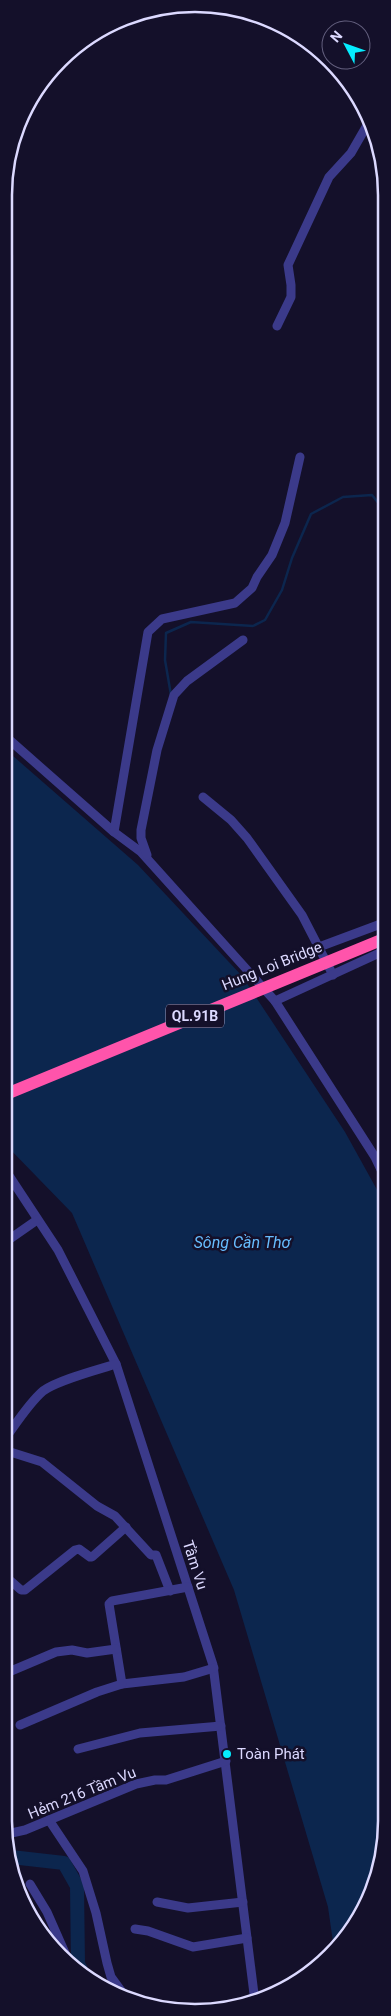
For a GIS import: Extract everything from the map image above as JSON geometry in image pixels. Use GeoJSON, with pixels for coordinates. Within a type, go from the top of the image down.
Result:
{"type":"FeatureCollection","features":[{"type":"Feature","properties":{"kind":"highway","name":"Hung Loi Bridge"},"geometry":{"type":"LineString","coordinates":[[12,1092],[378,941]]}},
{"type":"Feature","properties":{"kind":"street"},"geometry":{"type":"LineString","coordinates":[[277,326],[291,297],[292,284],[288,265],[329,178],[357,143],[366,127]]}},
{"type":"Feature","properties":{"kind":"street"},"geometry":{"type":"LineString","coordinates":[[117,834],[148,632],[157,621],[162,619],[235,603],[252,588],[272,555],[285,523],[300,457]]}},
{"type":"Feature","properties":{"kind":"street"},"geometry":{"type":"LineString","coordinates":[[149,860],[140,830],[157,750],[174,695],[188,681],[243,640]]}},
{"type":"Feature","properties":{"kind":"street"},"geometry":{"type":"LineString","coordinates":[[12,742],[117,834],[141,852],[275,1001],[378,1163]]}},
{"type":"Feature","properties":{"kind":"street"},"geometry":{"type":"LineString","coordinates":[[203,797],[231,820],[247,838],[302,915],[333,975]]}},
{"type":"Feature","properties":{"kind":"street"},"geometry":{"type":"LineString","coordinates":[[319,947],[378,925]]}},
{"type":"Feature","properties":{"kind":"street"},"geometry":{"type":"LineString","coordinates":[[275,1001],[378,954]]}},
{"type":"Feature","properties":{"kind":"street","name":"Tầm Vu"},"geometry":{"type":"LineString","coordinates":[[12,1181],[58,1250],[116,1364],[214,1668],[253,1994]]}},
{"type":"Feature","properties":{"kind":"street"},"geometry":{"type":"LineString","coordinates":[[12,1237],[37,1220]]}},
{"type":"Feature","properties":{"kind":"street"},"geometry":{"type":"LineString","coordinates":[[12,1429],[26,1410],[44,1391],[73,1378],[116,1364]]}},
{"type":"Feature","properties":{"kind":"street"},"geometry":{"type":"LineString","coordinates":[[12,1453],[42,1462],[97,1506],[115,1516],[150,1555],[156,1555],[170,1591]]}},
{"type":"Feature","properties":{"kind":"street"},"geometry":{"type":"LineString","coordinates":[[12,1582],[21,1590],[25,1590],[75,1550],[79,1549],[90,1557],[126,1527]]}},
{"type":"Feature","properties":{"kind":"street"},"geometry":{"type":"LineString","coordinates":[[122,1684],[109,1604],[112,1601],[188,1588]]}},
{"type":"Feature","properties":{"kind":"street"},"geometry":{"type":"LineString","coordinates":[[12,1671],[56,1652],[72,1650],[86,1653],[116,1649]]}},
{"type":"Feature","properties":{"kind":"street"},"geometry":{"type":"LineString","coordinates":[[20,1725],[97,1692],[122,1684],[184,1676],[214,1668]]}},
{"type":"Feature","properties":{"kind":"street"},"geometry":{"type":"LineString","coordinates":[[78,1749],[140,1733],[221,1726]]}},
{"type":"Feature","properties":{"kind":"street","name":"Hẻm 216 Tầm Vu"},"geometry":{"type":"LineString","coordinates":[[13,1833],[25,1830],[136,1784],[166,1780],[226,1761]]}},
{"type":"Feature","properties":{"kind":"street"},"geometry":{"type":"LineString","coordinates":[[49,1820],[83,1871],[96,1913],[106,1963],[111,1977],[118,1986]]}},
{"type":"Feature","properties":{"kind":"street"},"geometry":{"type":"LineString","coordinates":[[30,1884],[47,1912],[61,1945]]}},
{"type":"Feature","properties":{"kind":"street"},"geometry":{"type":"LineString","coordinates":[[157,1902],[188,1908],[243,1902]]}},
{"type":"Feature","properties":{"kind":"street"},"geometry":{"type":"LineString","coordinates":[[135,1929],[148,1930],[193,1947],[247,1938]]}},
{"type":"Feature","properties":{"kind":"water","name":"Sông Cần Thơ"},"geometry":{"type":"Polygon","coordinates":[[[12,755],[138,865],[242,976],[345,1132],[378,1192],[378,1832],[375,1856],[365,1891],[348,1922],[333,1941],[328,1907],[234,1590],[72,1213],[12,1151],[12,755]]]}},
{"type":"Feature","properties":{"kind":"waterway"},"geometry":{"type":"LineString","coordinates":[[171,695],[165,660],[166,633],[191,622],[253,626],[265,620],[282,590],[292,558],[311,514],[343,497],[372,495],[378,503]]}},
{"type":"Feature","properties":{"kind":"waterway"},"geometry":{"type":"LineString","coordinates":[[16,1858],[64,1863],[77,1886],[78,1961]]}},
{"type":"Feature","properties":{"kind":"place","name":"Toàn Phát"},"geometry":{"type":"Point","coordinates":[227,1754]}}]}
